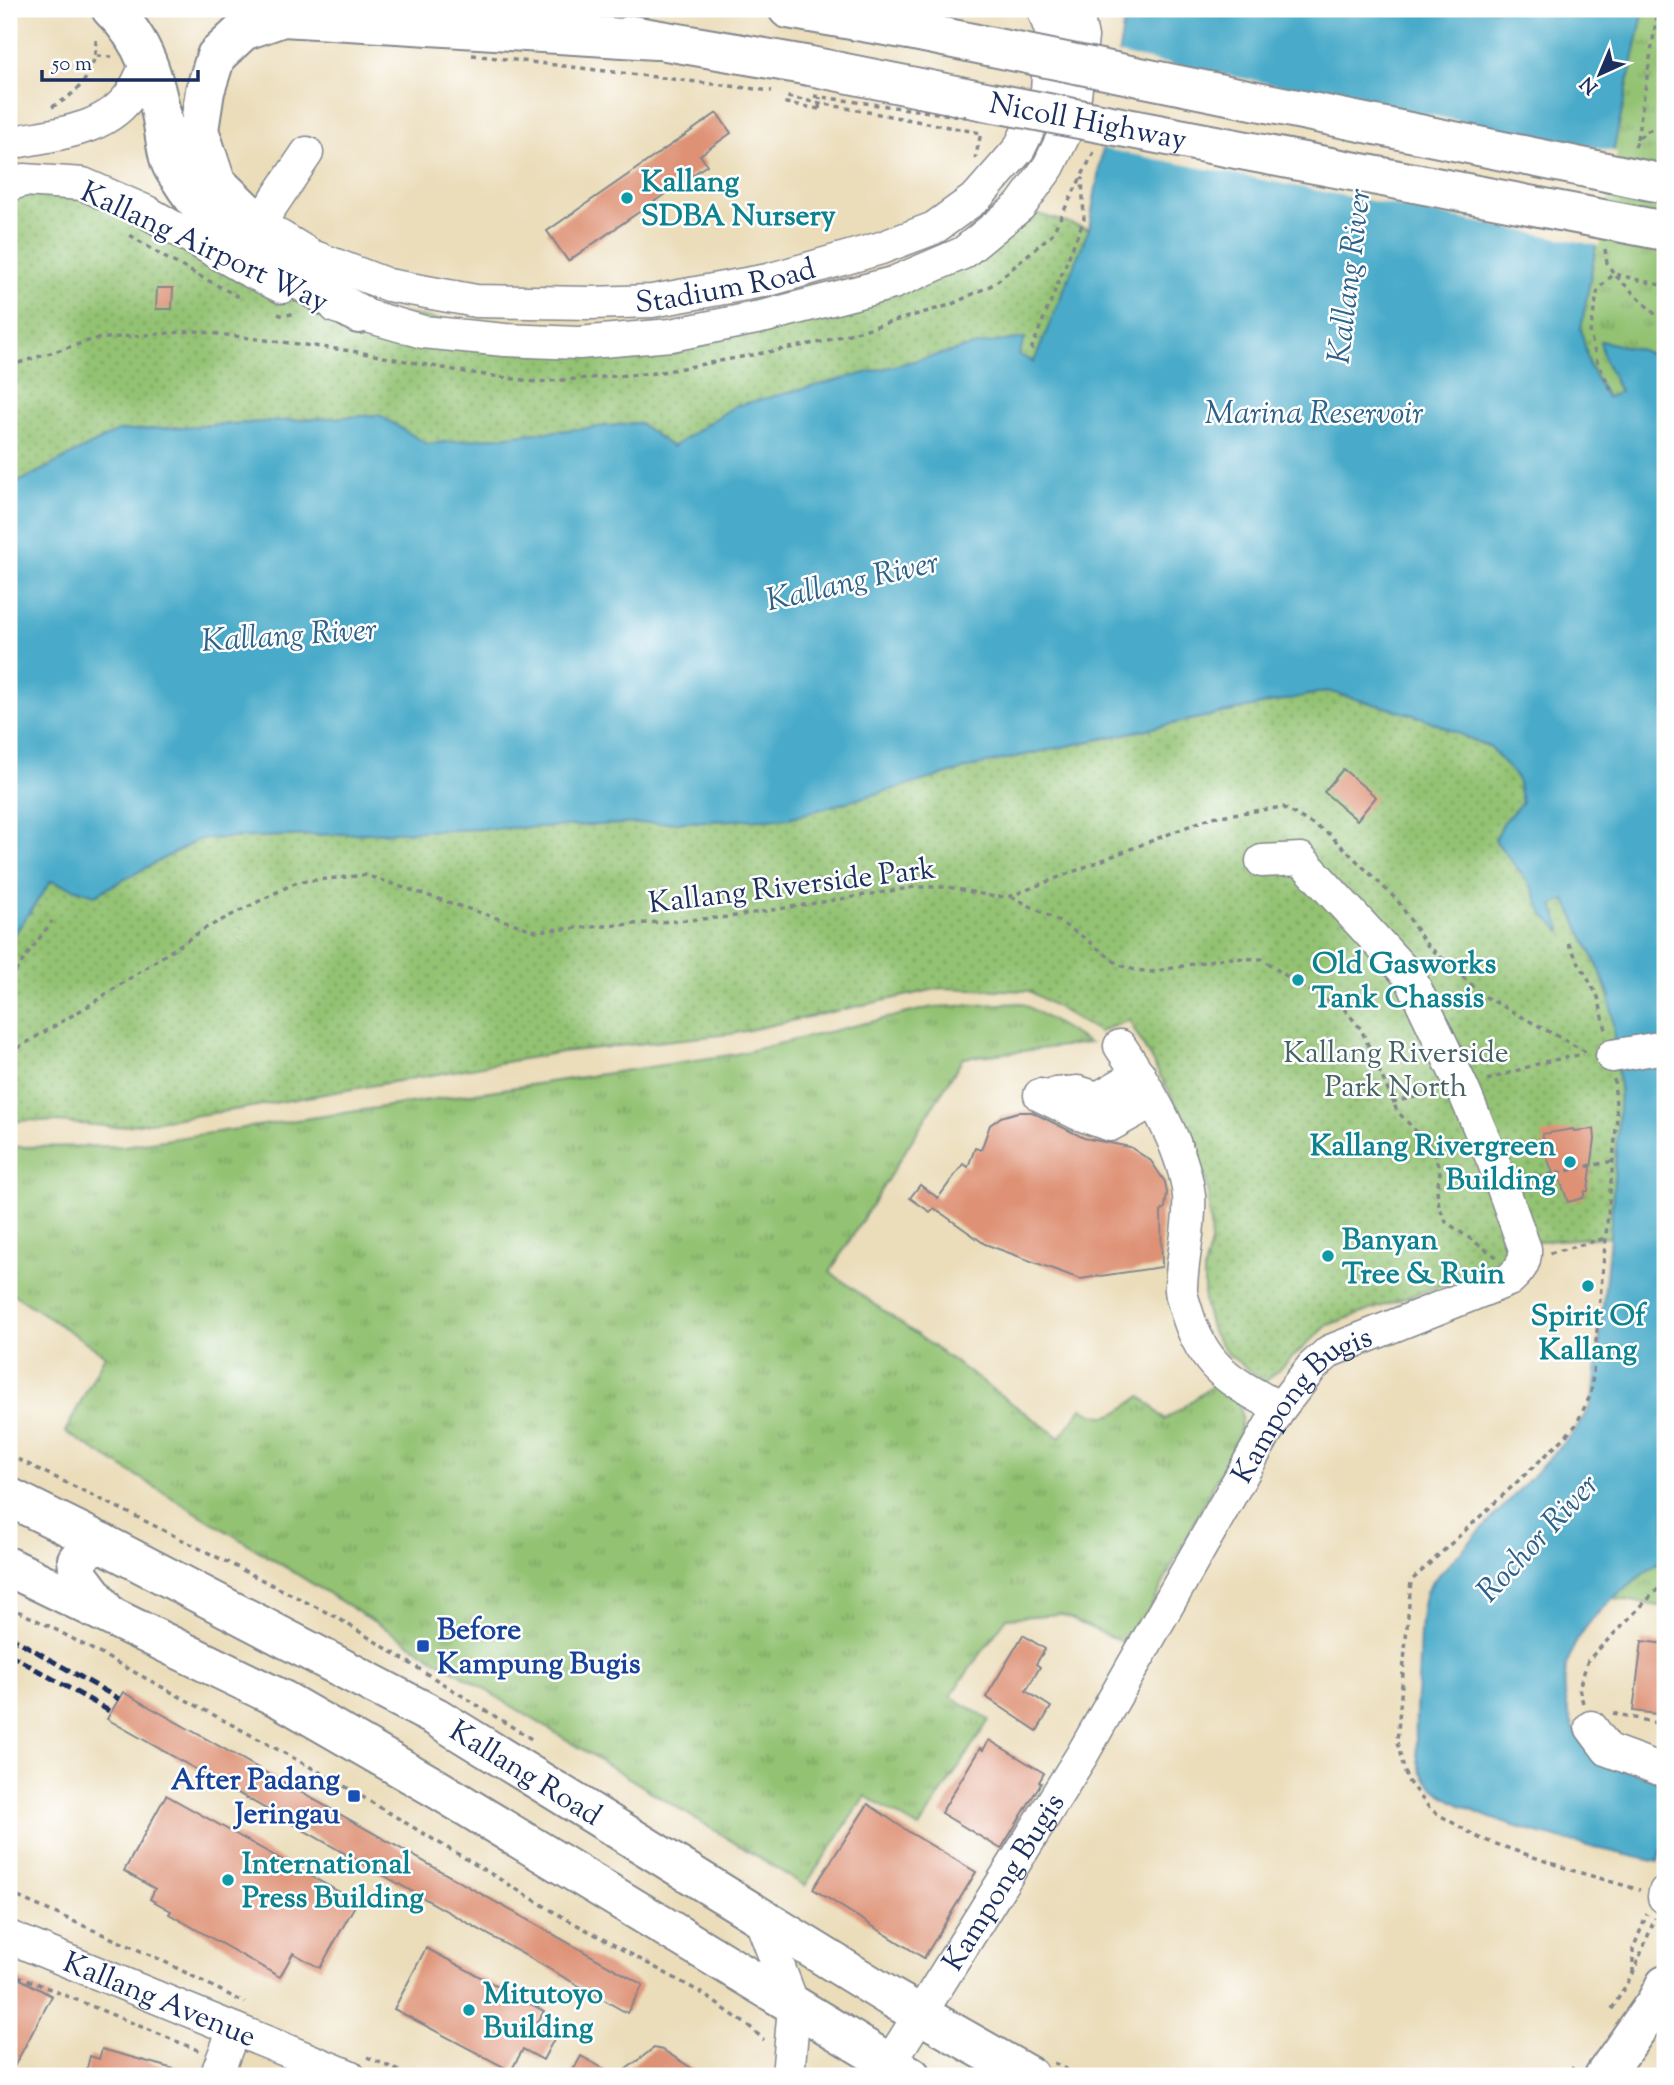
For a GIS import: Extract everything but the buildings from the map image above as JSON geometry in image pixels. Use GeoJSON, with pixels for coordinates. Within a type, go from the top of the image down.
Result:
{"type":"FeatureCollection","features":[{"type":"Feature","properties":{"kind":"main road","name":"Nicoll Highway"},"geometry":{"type":"LineString","coordinates":[[513,9],[656,40],[810,66],[1665,231]]}},
{"type":"Feature","properties":{"kind":"main road","name":"Nicoll Highway"},"geometry":{"type":"LineString","coordinates":[[788,9],[909,30],[1665,184]]}},
{"type":"Feature","properties":{"kind":"main road"},"geometry":{"type":"LineString","coordinates":[[258,224],[216,182],[199,130],[205,91],[216,56],[243,31],[283,17],[656,40]]}},
{"type":"Feature","properties":{"kind":"main road"},"geometry":{"type":"LineString","coordinates":[[104,19],[129,26],[148,61],[170,163],[194,201],[235,237],[281,269],[359,314]]}},
{"type":"Feature","properties":{"kind":"main road","name":"Kallang Road"},"geometry":{"type":"LineString","coordinates":[[9,1497],[436,1717],[919,2014],[1029,2076]]}},
{"type":"Feature","properties":{"kind":"main road"},"geometry":{"type":"LineString","coordinates":[[102,1543],[88,1548],[77,1560],[79,1576],[107,1614]]}},
{"type":"Feature","properties":{"kind":"main road","name":"Kallang Road"},"geometry":{"type":"LineString","coordinates":[[9,1567],[283,1700],[439,1790],[900,2070]]}},
{"type":"Feature","properties":{"kind":"main road"},"geometry":{"type":"LineString","coordinates":[[1588,2071],[1656,2002],[1649,1979]]}},
{"type":"Feature","properties":{"kind":"street","name":"Stadium Road"},"geometry":{"type":"LineString","coordinates":[[258,224],[312,256],[388,285],[476,301],[652,301],[768,280],[881,248],[934,228],[977,197],[1019,149],[1047,91],[1051,31],[1044,9]]}},
{"type":"Feature","properties":{"kind":"street","name":"Stadium Road"},"geometry":{"type":"LineString","coordinates":[[359,314],[423,332],[505,340],[579,342],[671,335],[766,316],[892,283],[963,253],[1020,206],[1049,166],[1064,135],[1076,96],[1082,37],[1076,9]]}},
{"type":"Feature","properties":{"kind":"street"},"geometry":{"type":"LineString","coordinates":[[9,143],[80,129],[112,114],[132,93],[148,61]]}},
{"type":"Feature","properties":{"kind":"street"},"geometry":{"type":"LineString","coordinates":[[258,224],[307,153]]}},
{"type":"Feature","properties":{"kind":"street","name":"Kallang Airport Way"},"geometry":{"type":"LineString","coordinates":[[14,173],[83,184],[147,212],[244,268],[300,296],[359,314]]}},
{"type":"Feature","properties":{"kind":"street"},"geometry":{"type":"LineString","coordinates":[[1262,862],[1301,859],[1404,968],[1462,1087],[1502,1184],[1525,1249],[1521,1265]]}},
{"type":"Feature","properties":{"kind":"street"},"geometry":{"type":"LineString","coordinates":[[1120,1046],[1146,1087],[1175,1146],[1189,1196],[1186,1257],[1180,1289],[1190,1322],[1207,1359],[1231,1381],[1280,1408]]}},
{"type":"Feature","properties":{"kind":"street"},"geometry":{"type":"LineString","coordinates":[[1599,1055],[1665,1047]]}},
{"type":"Feature","properties":{"kind":"street","name":"Kampong Bugis"},"geometry":{"type":"LineString","coordinates":[[900,2070],[919,2014],[1082,1755],[1280,1408],[1297,1384],[1330,1351],[1509,1280],[1521,1265]]}},
{"type":"Feature","properties":{"kind":"street"},"geometry":{"type":"LineString","coordinates":[[1594,1711],[1608,1750],[1665,1771]]}},
{"type":"Feature","properties":{"kind":"street"},"geometry":{"type":"LineString","coordinates":[[760,1917],[794,2007],[788,2076]]}},
{"type":"Feature","properties":{"kind":"street","name":"Kallang Avenue"},"geometry":{"type":"LineString","coordinates":[[9,1937],[243,2018],[356,2066]]}},
{"type":"Feature","properties":{"kind":"street"},"geometry":{"type":"LineString","coordinates":[[219,2068],[243,2018]]}},
{"type":"Feature","properties":{"kind":"path"},"geometry":{"type":"LineString","coordinates":[[1637,141],[1658,9]]}},
{"type":"Feature","properties":{"kind":"path"},"geometry":{"type":"LineString","coordinates":[[47,110],[69,98],[86,80],[97,56],[104,19]]}},
{"type":"Feature","properties":{"kind":"path"},"geometry":{"type":"LineString","coordinates":[[97,56],[148,61]]}},
{"type":"Feature","properties":{"kind":"path"},"geometry":{"type":"LineString","coordinates":[[820,97],[819,109],[786,103],[787,97],[981,133],[972,170]]}},
{"type":"Feature","properties":{"kind":"path"},"geometry":{"type":"LineString","coordinates":[[1659,128],[1665,128]]}},
{"type":"Feature","properties":{"kind":"path"},"geometry":{"type":"LineString","coordinates":[[1031,350],[1084,219],[1082,175]]}},
{"type":"Feature","properties":{"kind":"path"},"geometry":{"type":"LineString","coordinates":[[1614,274],[1665,286]]}},
{"type":"Feature","properties":{"kind":"path"},"geometry":{"type":"LineString","coordinates":[[1614,274],[1665,324]]}},
{"type":"Feature","properties":{"kind":"path"},"geometry":{"type":"LineString","coordinates":[[1611,390],[1597,361],[1590,332],[1598,289],[1614,274]]}},
{"type":"Feature","properties":{"kind":"path","name":"Kallang Riverside Park"},"geometry":{"type":"LineString","coordinates":[[9,1053],[88,1006],[204,929],[297,882],[365,875],[536,931],[729,917],[915,887],[948,887],[995,897],[1011,896],[1212,817],[1283,807],[1329,834],[1398,901],[1425,943],[1484,996],[1599,1055]]}},
{"type":"Feature","properties":{"kind":"path"},"geometry":{"type":"LineString","coordinates":[[1011,896],[1066,926],[1119,965],[1135,970],[1152,972],[1224,958],[1262,959],[1298,984],[1345,1010],[1361,1029],[1397,1111],[1429,1145],[1436,1158],[1440,1173],[1437,1189],[1439,1206],[1446,1222],[1521,1265],[1606,1238]]}},
{"type":"Feature","properties":{"kind":"path"},"geometry":{"type":"LineString","coordinates":[[9,980],[52,921]]}},
{"type":"Feature","properties":{"kind":"path"},"geometry":{"type":"LineString","coordinates":[[1568,943],[1598,997],[1599,1055],[1617,1118],[1591,1394],[1576,1425],[1562,1440],[1410,1581],[1397,1742],[1407,1780],[1431,1810],[1479,1838],[1655,1896]]}},
{"type":"Feature","properties":{"kind":"path"},"geometry":{"type":"LineString","coordinates":[[1392,1102],[1462,1087],[1544,1062],[1599,1055]]}},
{"type":"Feature","properties":{"kind":"path"},"geometry":{"type":"LineString","coordinates":[[1502,1184],[1613,1161]]}},
{"type":"Feature","properties":{"kind":"path"},"geometry":{"type":"LineString","coordinates":[[9,1455],[127,1511]]}},
{"type":"Feature","properties":{"kind":"path"},"geometry":{"type":"LineString","coordinates":[[1665,1582],[1588,1660],[1579,1688],[1594,1711],[1665,1725]]}},
{"type":"Feature","properties":{"kind":"path"},"geometry":{"type":"LineString","coordinates":[[9,1607],[336,1781],[561,1916],[700,1992],[750,2027],[764,2039],[767,2049]]}},
{"type":"Feature","properties":{"kind":"path"},"geometry":{"type":"LineString","coordinates":[[9,1893],[159,1959],[227,1995],[243,2018]]}},
{"type":"Feature","properties":{"kind":"path"},"geometry":{"type":"LineString","coordinates":[[1609,2014],[1649,1979],[1655,1896]]}},
{"type":"Feature","properties":{"kind":"path"},"geometry":{"type":"LineString","coordinates":[[1649,1979],[1633,1949],[1655,1896]]}},
{"type":"Feature","properties":{"kind":"path"},"geometry":{"type":"LineString","coordinates":[[9,1972],[219,2068],[260,2076]]}},
{"type":"Feature","properties":{"kind":"path"},"geometry":{"type":"LineString","coordinates":[[356,2066],[411,2076]]}},
{"type":"Feature","properties":{"kind":"path"},"geometry":{"type":"LineString","coordinates":[[1566,2076],[1588,2071]]}},
{"type":"Feature","properties":{"kind":"green space"},"geometry":{"type":"Polygon","coordinates":[[[1644,9],[1665,9],[1665,361],[1641,350],[1601,341],[1604,359],[1620,392],[1607,398],[1589,365],[1581,329],[1613,152],[1644,9]]]}},
{"type":"Feature","properties":{"kind":"green space"},"geometry":{"type":"Polygon","coordinates":[[[83,184],[300,296],[579,343],[866,293],[965,270],[1035,213],[1089,229],[1034,362],[1019,355],[1024,339],[735,406],[672,447],[639,423],[427,444],[379,415],[118,431],[9,487],[9,199],[83,184]]]}},
{"type":"Feature","properties":{"kind":"green space","name":"Kallang Riverside Park North"},"geometry":{"type":"Polygon","coordinates":[[[1327,691],[1421,717],[1491,748],[1517,778],[1522,803],[1504,822],[1495,840],[1532,887],[1543,914],[1561,930],[1553,905],[1566,900],[1599,969],[1611,1004],[1620,1103],[1610,1237],[1521,1242],[1506,1262],[1328,1325],[1265,1382],[1228,1354],[1212,1332],[1204,1302],[1204,1269],[1211,1243],[1208,1190],[1192,1133],[1129,1020],[1099,1032],[1029,991],[941,988],[731,1034],[562,1052],[240,1109],[117,1127],[31,1120],[9,1122],[9,942],[51,881],[95,895],[200,839],[789,818],[987,763],[1327,691]]]}},
{"type":"Feature","properties":{"kind":"green space"},"geometry":{"type":"Polygon","coordinates":[[[1022,1003],[1089,1043],[963,1058],[830,1272],[1060,1438],[1082,1408],[1099,1416],[1106,1416],[1120,1411],[1141,1396],[1165,1420],[1225,1377],[1240,1406],[1240,1429],[1131,1646],[1060,1614],[1007,1618],[950,1696],[989,1720],[919,1828],[865,1796],[805,1886],[65,1432],[105,1355],[9,1291],[9,1147],[124,1146],[736,1054],[933,1007],[1022,1003]]]}},
{"type":"Feature","properties":{"kind":"green space"},"geometry":{"type":"Polygon","coordinates":[[[1665,1557],[1665,1607],[1613,1598],[1665,1557]]]}},
{"type":"Feature","properties":{"kind":"water","name":"Marina Reservoir"},"geometry":{"type":"Polygon","coordinates":[[[1126,9],[1644,9],[1613,152],[1581,329],[1589,365],[1607,398],[1620,391],[1604,359],[1600,341],[1641,350],[1665,361],[1665,1557],[1608,1603],[1591,1621],[1577,1640],[1568,1661],[1564,1685],[1572,1723],[1590,1752],[1609,1763],[1665,1783],[1665,1838],[1658,1862],[1530,1831],[1462,1806],[1437,1790],[1422,1773],[1417,1754],[1420,1637],[1426,1592],[1433,1581],[1575,1431],[1589,1408],[1594,1394],[1610,1237],[1620,1094],[1610,996],[1566,900],[1553,905],[1562,932],[1543,914],[1532,887],[1495,840],[1504,822],[1522,802],[1517,778],[1490,747],[1421,717],[1327,691],[987,763],[789,818],[200,839],[95,895],[51,881],[9,942],[9,487],[118,431],[379,415],[427,444],[639,423],[672,447],[735,406],[977,345],[1025,338],[1019,355],[1034,362],[1089,229],[1126,9]]]}},
{"type":"Feature","properties":{"kind":"pier"},"geometry":{"type":"Polygon","coordinates":[[[1114,53],[1617,152],[1600,246],[1100,148],[1114,53]]]}},
{"type":"Feature","properties":{"kind":"railway"},"geometry":{"type":"LineString","coordinates":[[9,1636],[119,1699]]}},
{"type":"Feature","properties":{"kind":"railway"},"geometry":{"type":"LineString","coordinates":[[9,1654],[111,1712]]}},
{"type":"Feature","properties":{"kind":"place","name":"Kallang SDBA Nursery"},"geometry":{"type":"Point","coordinates":[627,198]}},
{"type":"Feature","properties":{"kind":"place","name":"Old Gasworks Tank Chassis"},"geometry":{"type":"Point","coordinates":[1298,980]}},
{"type":"Feature","properties":{"kind":"place","name":"Kallang Rivergreen Building"},"geometry":{"type":"Point","coordinates":[1570,1162]}},
{"type":"Feature","properties":{"kind":"place","name":"Banyan Tree & Ruin"},"geometry":{"type":"Point","coordinates":[1328,1256]}},
{"type":"Feature","properties":{"kind":"place","name":"Spirit Of Kallang"},"geometry":{"type":"Point","coordinates":[1588,1286]}},
{"type":"Feature","properties":{"kind":"place","name":"Before Kampung Bugis"},"geometry":{"type":"Point","coordinates":[423,1646]}},
{"type":"Feature","properties":{"kind":"place","name":"After Padang Jeringau"},"geometry":{"type":"Point","coordinates":[354,1796]}},
{"type":"Feature","properties":{"kind":"place","name":"International Press Building"},"geometry":{"type":"Point","coordinates":[228,1880]}},
{"type":"Feature","properties":{"kind":"place","name":"Mitutoyo Building"},"geometry":{"type":"Point","coordinates":[469,2010]}},
{"type":"Feature","properties":{"kind":"water label","name":"Kallang River"},"geometry":{"type":"Point","coordinates":[1348,276]}},
{"type":"Feature","properties":{"kind":"water label","name":"Kallang River"},"geometry":{"type":"Point","coordinates":[852,580]}},
{"type":"Feature","properties":{"kind":"water label","name":"Kallang River"},"geometry":{"type":"Point","coordinates":[289,634]}},
{"type":"Feature","properties":{"kind":"water label","name":"Rochor River"},"geometry":{"type":"Point","coordinates":[1537,1537]}}]}
